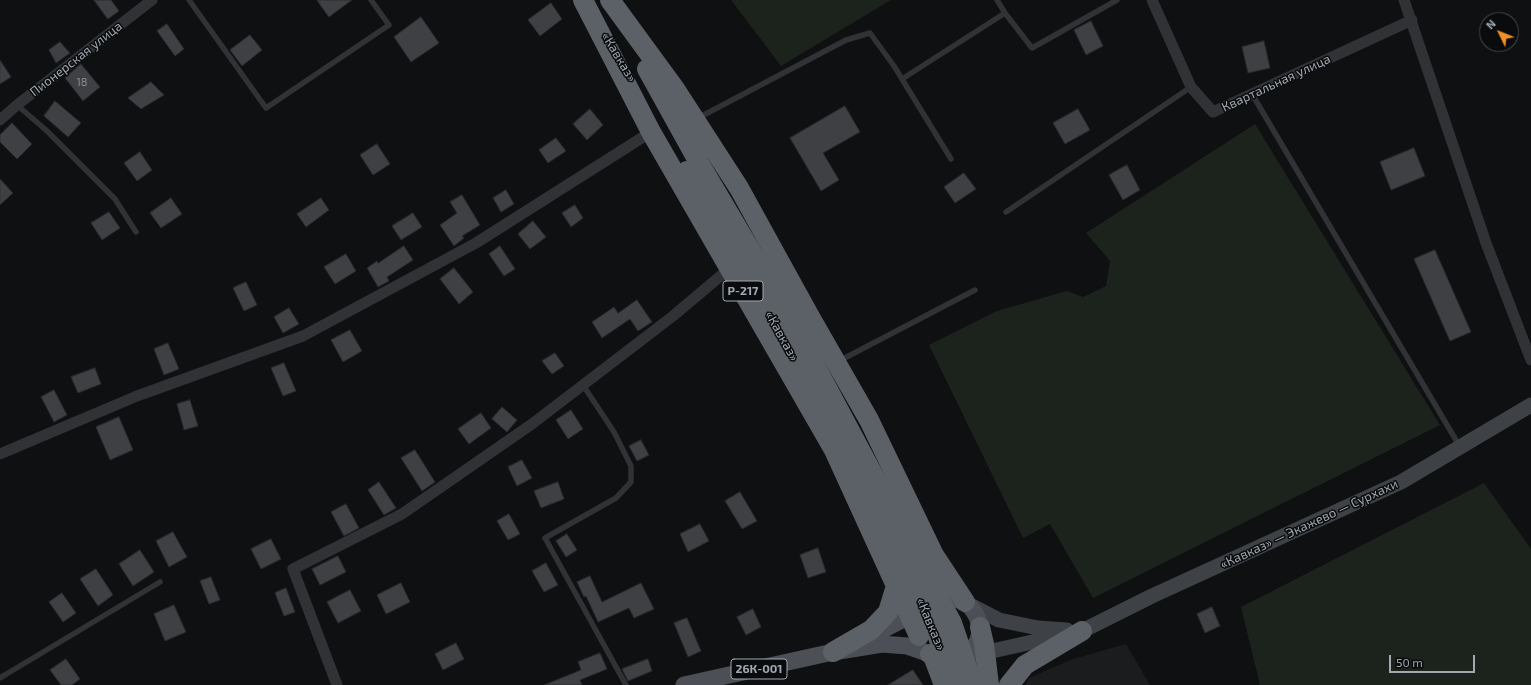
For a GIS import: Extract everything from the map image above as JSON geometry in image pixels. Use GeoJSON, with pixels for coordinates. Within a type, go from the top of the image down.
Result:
{"type":"FeatureCollection","features":[{"type":"Feature","properties":{"kind":"highway","name":"Р-217"},"geometry":{"type":"LineString","coordinates":[[584,0],[651,132],[834,450],[896,586]]}},
{"type":"Feature","properties":{"kind":"highway","name":"«Кавказ»"},"geometry":{"type":"LineString","coordinates":[[584,0],[783,305],[952,623],[973,685]]}},
{"type":"Feature","properties":{"kind":"highway","name":"«Кавказ»"},"geometry":{"type":"LineString","coordinates":[[609,0],[693,166],[906,568],[938,634],[955,685]]}},
{"type":"Feature","properties":{"kind":"highway"},"geometry":{"type":"LineString","coordinates":[[609,0],[675,89],[738,188],[869,420],[934,555],[965,602]]}},
{"type":"Feature","properties":{"kind":"highway"},"geometry":{"type":"LineString","coordinates":[[896,586],[919,636]]}},
{"type":"Feature","properties":{"kind":"highway"},"geometry":{"type":"LineString","coordinates":[[833,652],[872,630],[888,612],[896,586]]}},
{"type":"Feature","properties":{"kind":"highway"},"geometry":{"type":"LineString","coordinates":[[980,627],[986,653],[986,668],[989,685]]}},
{"type":"Feature","properties":{"kind":"highway"},"geometry":{"type":"LineString","coordinates":[[1008,685],[1026,665],[1053,647],[1082,631]]}},
{"type":"Feature","properties":{"kind":"highway","name":"«Кавказ»"},"geometry":{"type":"LineString","coordinates":[[932,655],[944,685]]}},
{"type":"Feature","properties":{"kind":"main road","name":"«Кавказ» — Экажево — Сурхахи"},"geometry":{"type":"LineString","coordinates":[[960,658],[1082,631],[1152,596],[1401,482],[1531,405]]}},
{"type":"Feature","properties":{"kind":"main road"},"geometry":{"type":"LineString","coordinates":[[833,652],[869,637],[909,617],[936,601],[945,598],[965,602],[1005,621],[1038,628],[1082,631]]}},
{"type":"Feature","properties":{"kind":"main road"},"geometry":{"type":"LineString","coordinates":[[833,652],[882,644],[907,646],[946,660],[960,658],[975,646],[979,637],[980,627],[978,617],[965,602]]}},
{"type":"Feature","properties":{"kind":"main road"},"geometry":{"type":"LineString","coordinates":[[927,607],[921,616],[919,636],[923,646],[932,655]]}},
{"type":"Feature","properties":{"kind":"main road","name":"26К-001"},"geometry":{"type":"LineString","coordinates":[[684,685],[833,652]]}},
{"type":"Feature","properties":{"kind":"street","name":"Пионерская улица"},"geometry":{"type":"LineString","coordinates":[[0,120],[17,105],[152,0]]}},
{"type":"Feature","properties":{"kind":"street","name":"Квартальная улица"},"geometry":{"type":"LineString","coordinates":[[1152,0],[1191,87],[1213,112],[1412,20]]}},
{"type":"Feature","properties":{"kind":"street"},"geometry":{"type":"LineString","coordinates":[[1404,0],[1486,242],[1531,360]]}},
{"type":"Feature","properties":{"kind":"street"},"geometry":{"type":"LineString","coordinates":[[0,454],[137,396],[303,336],[476,243],[651,132]]}},
{"type":"Feature","properties":{"kind":"street"},"geometry":{"type":"LineString","coordinates":[[337,685],[293,569],[402,514],[532,424],[673,316],[730,268]]}},
{"type":"Feature","properties":{"kind":"lane"},"geometry":{"type":"LineString","coordinates":[[189,0],[266,108],[390,25],[371,0]]}},
{"type":"Feature","properties":{"kind":"lane"},"geometry":{"type":"LineString","coordinates":[[997,0],[1032,48],[1117,0]]}},
{"type":"Feature","properties":{"kind":"lane"},"geometry":{"type":"LineString","coordinates":[[902,79],[1005,13]]}},
{"type":"Feature","properties":{"kind":"lane"},"geometry":{"type":"LineString","coordinates":[[695,120],[846,40],[870,33],[902,79],[951,159]]}},
{"type":"Feature","properties":{"kind":"lane"},"geometry":{"type":"LineString","coordinates":[[1006,212],[1191,87]]}},
{"type":"Feature","properties":{"kind":"lane"},"geometry":{"type":"LineString","coordinates":[[1252,94],[1460,447]]}},
{"type":"Feature","properties":{"kind":"lane"},"geometry":{"type":"LineString","coordinates":[[17,105],[47,131],[115,199],[136,232]]}},
{"type":"Feature","properties":{"kind":"lane"},"geometry":{"type":"LineString","coordinates":[[837,362],[975,290]]}},
{"type":"Feature","properties":{"kind":"lane"},"geometry":{"type":"LineString","coordinates":[[583,385],[614,432],[631,466],[631,482],[616,498],[545,538],[626,685]]}},
{"type":"Feature","properties":{"kind":"lane"},"geometry":{"type":"LineString","coordinates":[[0,678],[160,582]]}},
{"type":"Feature","properties":{"kind":"shaded area"},"geometry":{"type":"Polygon","coordinates":[[[731,0],[891,0],[781,66],[731,0]]]}},
{"type":"Feature","properties":{"kind":"shaded area"},"geometry":{"type":"Polygon","coordinates":[[[1255,124],[1440,425],[1093,598],[1050,524],[1023,538],[929,345],[997,311],[1067,291],[1083,297],[1106,286],[1110,261],[1086,233],[1255,124]]]}},
{"type":"Feature","properties":{"kind":"shaded area"},"geometry":{"type":"Polygon","coordinates":[[[1484,483],[1531,549],[1531,685],[1260,685],[1241,607],[1484,483]]]}},
{"type":"Feature","properties":{"kind":"shaded area"},"geometry":{"type":"Polygon","coordinates":[[[1126,644],[1150,685],[1026,685],[1029,678],[1073,659],[1126,644]]]}},
{"type":"Feature","properties":{"kind":"building"},"geometry":{"type":"Polygon","coordinates":[[[94,0],[111,0],[119,11],[108,19],[94,0]]]}},
{"type":"Feature","properties":{"kind":"building"},"geometry":{"type":"Polygon","coordinates":[[[317,0],[352,0],[329,17],[317,0]]]}},
{"type":"Feature","properties":{"kind":"building"},"geometry":{"type":"Polygon","coordinates":[[[551,3],[562,19],[540,36],[528,20],[551,3]]]}},
{"type":"Feature","properties":{"kind":"building"},"geometry":{"type":"Polygon","coordinates":[[[421,17],[439,43],[411,62],[394,37],[421,17]]]}},
{"type":"Feature","properties":{"kind":"building"},"geometry":{"type":"Polygon","coordinates":[[[1091,21],[1103,46],[1086,55],[1074,30],[1091,21]]]}},
{"type":"Feature","properties":{"kind":"building"},"geometry":{"type":"Polygon","coordinates":[[[167,24],[184,49],[175,56],[157,31],[167,24]]]}},
{"type":"Feature","properties":{"kind":"building"},"geometry":{"type":"Polygon","coordinates":[[[250,35],[262,50],[242,66],[230,50],[250,35]]]}},
{"type":"Feature","properties":{"kind":"building"},"geometry":{"type":"Polygon","coordinates":[[[1264,41],[1270,68],[1248,73],[1242,47],[1264,41]]]}},
{"type":"Feature","properties":{"kind":"building"},"geometry":{"type":"Polygon","coordinates":[[[60,42],[70,53],[56,63],[49,50],[60,42]]]}},
{"type":"Feature","properties":{"kind":"building"},"geometry":{"type":"Polygon","coordinates":[[[0,60],[11,77],[0,84],[0,60]]]}},
{"type":"Feature","properties":{"kind":"building"},"geometry":{"type":"Polygon","coordinates":[[[81,64],[100,87],[83,101],[65,78],[81,64]]]}},
{"type":"Feature","properties":{"kind":"building"},"geometry":{"type":"Polygon","coordinates":[[[151,82],[164,95],[141,109],[128,98],[151,82]]]}},
{"type":"Feature","properties":{"kind":"building"},"geometry":{"type":"Polygon","coordinates":[[[55,101],[81,123],[68,137],[44,116],[55,101]]]}},
{"type":"Feature","properties":{"kind":"building"},"geometry":{"type":"Polygon","coordinates":[[[845,106],[860,132],[823,153],[839,180],[821,191],[790,138],[845,106]]]}},
{"type":"Feature","properties":{"kind":"building"},"geometry":{"type":"Polygon","coordinates":[[[590,109],[603,125],[587,140],[573,124],[590,109]]]}},
{"type":"Feature","properties":{"kind":"building"},"geometry":{"type":"Polygon","coordinates":[[[1078,109],[1090,130],[1065,144],[1053,123],[1078,109]]]}},
{"type":"Feature","properties":{"kind":"building"},"geometry":{"type":"Polygon","coordinates":[[[12,123],[32,144],[17,159],[0,142],[0,135],[12,123]]]}},
{"type":"Feature","properties":{"kind":"building"},"geometry":{"type":"Polygon","coordinates":[[[556,138],[566,151],[548,163],[539,150],[556,138]]]}},
{"type":"Feature","properties":{"kind":"building"},"geometry":{"type":"Polygon","coordinates":[[[377,144],[390,164],[373,175],[360,155],[377,144]]]}},
{"type":"Feature","properties":{"kind":"building"},"geometry":{"type":"Polygon","coordinates":[[[1414,148],[1425,176],[1391,190],[1380,162],[1414,148]]]}},
{"type":"Feature","properties":{"kind":"building"},"geometry":{"type":"Polygon","coordinates":[[[140,152],[152,170],[137,181],[124,163],[140,152]]]}},
{"type":"Feature","properties":{"kind":"building"},"geometry":{"type":"Polygon","coordinates":[[[1127,165],[1140,190],[1123,200],[1109,175],[1127,165]]]}},
{"type":"Feature","properties":{"kind":"building"},"geometry":{"type":"Polygon","coordinates":[[[964,173],[976,189],[955,203],[944,187],[964,173]]]}},
{"type":"Feature","properties":{"kind":"building"},"geometry":{"type":"Polygon","coordinates":[[[0,179],[13,193],[0,205],[0,179]]]}},
{"type":"Feature","properties":{"kind":"building"},"geometry":{"type":"Polygon","coordinates":[[[506,190],[514,204],[501,212],[493,198],[506,190]]]}},
{"type":"Feature","properties":{"kind":"building"},"geometry":{"type":"Polygon","coordinates":[[[462,195],[480,225],[462,236],[464,238],[454,246],[440,225],[457,213],[450,202],[462,195]]]}},
{"type":"Feature","properties":{"kind":"building"},"geometry":{"type":"Polygon","coordinates":[[[171,198],[182,214],[161,228],[150,213],[171,198]]]}},
{"type":"Feature","properties":{"kind":"building"},"geometry":{"type":"Polygon","coordinates":[[[321,198],[329,210],[306,227],[297,214],[321,198]]]}},
{"type":"Feature","properties":{"kind":"building"},"geometry":{"type":"Polygon","coordinates":[[[575,205],[583,218],[571,227],[562,213],[575,205]]]}},
{"type":"Feature","properties":{"kind":"building"},"geometry":{"type":"Polygon","coordinates":[[[109,212],[120,228],[102,240],[91,223],[109,212]]]}},
{"type":"Feature","properties":{"kind":"building"},"geometry":{"type":"Polygon","coordinates":[[[413,213],[422,227],[401,240],[392,226],[413,213]]]}},
{"type":"Feature","properties":{"kind":"building"},"geometry":{"type":"Polygon","coordinates":[[[533,221],[546,237],[530,249],[518,234],[533,221]]]}},
{"type":"Feature","properties":{"kind":"building"},"geometry":{"type":"Polygon","coordinates":[[[404,246],[413,260],[387,277],[389,281],[378,287],[367,268],[377,261],[378,263],[404,246]]]}},
{"type":"Feature","properties":{"kind":"building"},"geometry":{"type":"Polygon","coordinates":[[[500,246],[515,269],[504,276],[489,254],[500,246]]]}},
{"type":"Feature","properties":{"kind":"building"},"geometry":{"type":"Polygon","coordinates":[[[1435,250],[1471,332],[1450,341],[1414,259],[1435,250]]]}},
{"type":"Feature","properties":{"kind":"building"},"geometry":{"type":"Polygon","coordinates":[[[346,254],[356,271],[335,284],[324,267],[346,254]]]}},
{"type":"Feature","properties":{"kind":"building"},"geometry":{"type":"Polygon","coordinates":[[[454,268],[473,292],[459,304],[440,279],[454,268]]]}},
{"type":"Feature","properties":{"kind":"building"},"geometry":{"type":"Polygon","coordinates":[[[246,282],[257,305],[244,311],[233,288],[246,282]]]}},
{"type":"Feature","properties":{"kind":"building"},"geometry":{"type":"Polygon","coordinates":[[[637,300],[652,322],[638,331],[630,319],[602,338],[592,322],[614,307],[618,313],[637,300]]]}},
{"type":"Feature","properties":{"kind":"building"},"geometry":{"type":"Polygon","coordinates":[[[289,308],[299,324],[283,333],[274,317],[289,308]]]}},
{"type":"Feature","properties":{"kind":"building"},"geometry":{"type":"Polygon","coordinates":[[[350,330],[362,351],[343,362],[331,340],[350,330]]]}},
{"type":"Feature","properties":{"kind":"building"},"geometry":{"type":"Polygon","coordinates":[[[168,343],[179,369],[164,375],[154,349],[168,343]]]}},
{"type":"Feature","properties":{"kind":"building"},"geometry":{"type":"Polygon","coordinates":[[[555,353],[564,366],[552,374],[542,361],[555,353]]]}},
{"type":"Feature","properties":{"kind":"building"},"geometry":{"type":"Polygon","coordinates":[[[284,363],[296,391],[283,396],[271,368],[284,363]]]}},
{"type":"Feature","properties":{"kind":"building"},"geometry":{"type":"Polygon","coordinates":[[[95,368],[101,384],[78,393],[71,377],[95,368]]]}},
{"type":"Feature","properties":{"kind":"building"},"geometry":{"type":"Polygon","coordinates":[[[54,390],[67,415],[54,422],[41,397],[54,390]]]}},
{"type":"Feature","properties":{"kind":"building"},"geometry":{"type":"Polygon","coordinates":[[[190,400],[198,426],[184,430],[177,404],[190,400]]]}},
{"type":"Feature","properties":{"kind":"building"},"geometry":{"type":"Polygon","coordinates":[[[502,407],[517,420],[507,432],[492,419],[502,407]]]}},
{"type":"Feature","properties":{"kind":"building"},"geometry":{"type":"Polygon","coordinates":[[[571,410],[583,429],[568,439],[556,420],[571,410]]]}},
{"type":"Feature","properties":{"kind":"building"},"geometry":{"type":"Polygon","coordinates":[[[481,413],[491,428],[469,444],[458,429],[481,413]]]}},
{"type":"Feature","properties":{"kind":"building"},"geometry":{"type":"Polygon","coordinates":[[[119,417],[133,450],[110,460],[96,427],[119,417]]]}},
{"type":"Feature","properties":{"kind":"building"},"geometry":{"type":"Polygon","coordinates":[[[641,440],[649,455],[637,461],[629,446],[641,440]]]}},
{"type":"Feature","properties":{"kind":"building"},"geometry":{"type":"Polygon","coordinates":[[[415,450],[435,482],[422,491],[401,458],[415,450]]]}},
{"type":"Feature","properties":{"kind":"building"},"geometry":{"type":"Polygon","coordinates":[[[522,460],[532,478],[517,486],[508,467],[522,460]]]}},
{"type":"Feature","properties":{"kind":"building"},"geometry":{"type":"Polygon","coordinates":[[[379,482],[396,508],[384,515],[368,490],[379,482]]]}},
{"type":"Feature","properties":{"kind":"building"},"geometry":{"type":"Polygon","coordinates":[[[558,482],[564,499],[541,508],[534,491],[558,482]]]}},
{"type":"Feature","properties":{"kind":"building"},"geometry":{"type":"Polygon","coordinates":[[[740,492],[757,521],[742,529],[725,501],[740,492]]]}},
{"type":"Feature","properties":{"kind":"building"},"geometry":{"type":"Polygon","coordinates":[[[346,504],[359,528],[344,536],[331,512],[346,504]]]}},
{"type":"Feature","properties":{"kind":"building"},"geometry":{"type":"Polygon","coordinates":[[[509,514],[520,534],[508,540],[497,521],[509,514]]]}},
{"type":"Feature","properties":{"kind":"building"},"geometry":{"type":"Polygon","coordinates":[[[700,524],[709,541],[688,552],[680,534],[700,524]]]}},
{"type":"Feature","properties":{"kind":"building"},"geometry":{"type":"Polygon","coordinates":[[[173,532],[187,557],[169,567],[156,541],[173,532]]]}},
{"type":"Feature","properties":{"kind":"building"},"geometry":{"type":"Polygon","coordinates":[[[567,534],[577,550],[566,557],[556,541],[567,534]]]}},
{"type":"Feature","properties":{"kind":"building"},"geometry":{"type":"Polygon","coordinates":[[[271,539],[281,559],[261,569],[251,549],[271,539]]]}},
{"type":"Feature","properties":{"kind":"building"},"geometry":{"type":"Polygon","coordinates":[[[818,548],[826,572],[808,578],[800,555],[818,548]]]}},
{"type":"Feature","properties":{"kind":"building"},"geometry":{"type":"Polygon","coordinates":[[[140,550],[154,572],[133,586],[119,564],[140,550]]]}},
{"type":"Feature","properties":{"kind":"building"},"geometry":{"type":"Polygon","coordinates":[[[338,556],[346,572],[320,585],[312,569],[338,556]]]}},
{"type":"Feature","properties":{"kind":"building"},"geometry":{"type":"Polygon","coordinates":[[[546,563],[558,585],[544,592],[532,571],[546,563]]]}},
{"type":"Feature","properties":{"kind":"building"},"geometry":{"type":"Polygon","coordinates":[[[96,569],[113,595],[98,606],[80,579],[96,569]]]}},
{"type":"Feature","properties":{"kind":"building"},"geometry":{"type":"Polygon","coordinates":[[[590,576],[602,602],[641,583],[654,609],[634,618],[629,608],[598,622],[586,596],[584,597],[577,582],[590,576]]]}},
{"type":"Feature","properties":{"kind":"building"},"geometry":{"type":"Polygon","coordinates":[[[211,577],[220,600],[209,604],[200,581],[211,577]]]}},
{"type":"Feature","properties":{"kind":"building"},"geometry":{"type":"Polygon","coordinates":[[[401,583],[410,602],[386,614],[377,595],[401,583]]]}},
{"type":"Feature","properties":{"kind":"building"},"geometry":{"type":"Polygon","coordinates":[[[286,588],[295,612],[284,616],[275,593],[286,588]]]}},
{"type":"Feature","properties":{"kind":"building"},"geometry":{"type":"Polygon","coordinates":[[[350,590],[361,611],[338,623],[327,602],[350,590]]]}},
{"type":"Feature","properties":{"kind":"building"},"geometry":{"type":"Polygon","coordinates":[[[62,593],[76,613],[63,622],[49,602],[62,593]]]}},
{"type":"Feature","properties":{"kind":"building"},"geometry":{"type":"Polygon","coordinates":[[[174,605],[186,632],[165,641],[154,614],[174,605]]]}},
{"type":"Feature","properties":{"kind":"building"},"geometry":{"type":"Polygon","coordinates":[[[1212,607],[1220,626],[1205,633],[1197,614],[1212,607]]]}},
{"type":"Feature","properties":{"kind":"building"},"geometry":{"type":"Polygon","coordinates":[[[753,609],[761,627],[746,635],[737,617],[753,609]]]}},
{"type":"Feature","properties":{"kind":"building"},"geometry":{"type":"Polygon","coordinates":[[[687,618],[701,651],[688,657],[674,623],[687,618]]]}},
{"type":"Feature","properties":{"kind":"building"},"geometry":{"type":"Polygon","coordinates":[[[456,643],[464,659],[443,670],[435,654],[456,643]]]}},
{"type":"Feature","properties":{"kind":"building"},"geometry":{"type":"Polygon","coordinates":[[[600,653],[607,669],[580,680],[582,685],[544,685],[581,670],[578,662],[600,653]]]}},
{"type":"Feature","properties":{"kind":"building"},"geometry":{"type":"Polygon","coordinates":[[[66,659],[80,679],[72,685],[61,685],[50,670],[66,659]]]}},
{"type":"Feature","properties":{"kind":"building"},"geometry":{"type":"Polygon","coordinates":[[[648,659],[652,671],[628,681],[622,669],[648,659]]]}},
{"type":"Feature","properties":{"kind":"building"},"geometry":{"type":"Polygon","coordinates":[[[913,670],[923,685],[888,685],[913,670]]]}}]}
